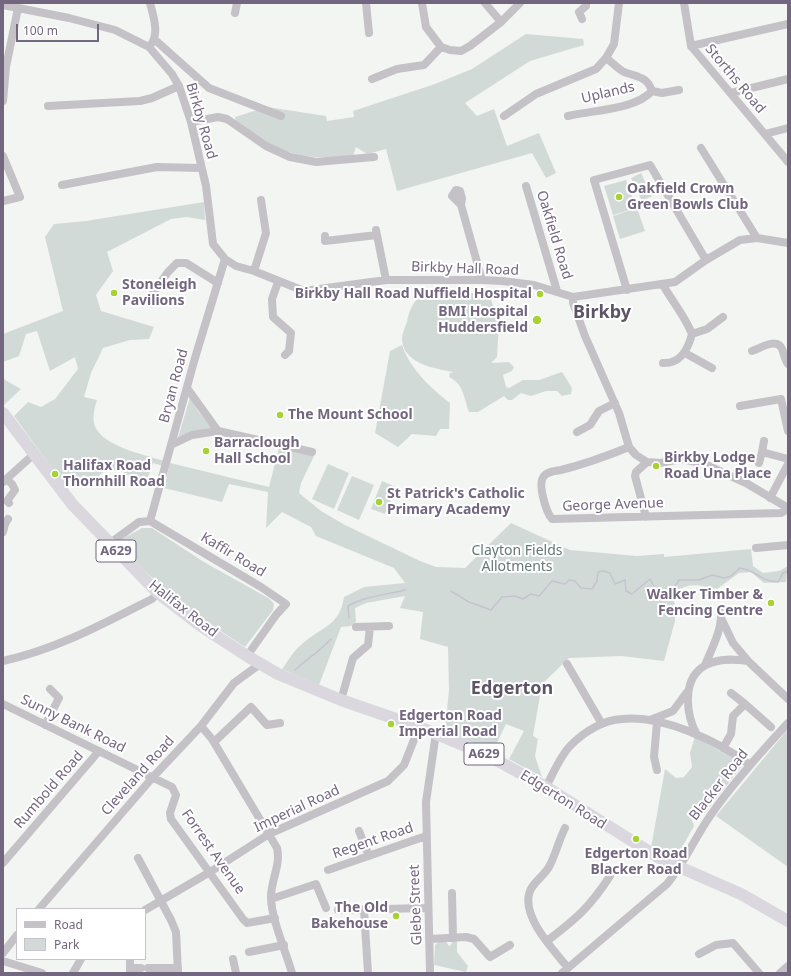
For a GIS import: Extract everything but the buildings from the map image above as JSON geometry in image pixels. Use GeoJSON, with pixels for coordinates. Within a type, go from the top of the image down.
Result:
{"type":"FeatureCollection","features":[{"type":"Feature","properties":{"kind":"highway","name":"Halifax Road"},"geometry":{"type":"LineString","coordinates":[[3,413],[33,455],[72,504],[158,593],[201,626],[247,656],[260,664],[308,686]]}},
{"type":"Feature","properties":{"kind":"highway","name":"Edgerton Road"},"geometry":{"type":"LineString","coordinates":[[308,686],[341,700],[436,733],[485,754],[546,787],[609,828],[679,868]]}},
{"type":"Feature","properties":{"kind":"highway","name":"A629"},"geometry":{"type":"LineString","coordinates":[[679,868],[741,894],[788,921]]}},
{"type":"Feature","properties":{"kind":"street"},"geometry":{"type":"LineString","coordinates":[[149,47],[154,39],[155,32],[150,3]]}},
{"type":"Feature","properties":{"kind":"street"},"geometry":{"type":"LineString","coordinates":[[234,13],[237,3]]}},
{"type":"Feature","properties":{"kind":"street"},"geometry":{"type":"LineString","coordinates":[[366,3],[369,33]]}},
{"type":"Feature","properties":{"kind":"street"},"geometry":{"type":"LineString","coordinates":[[422,3],[426,27],[441,47],[461,51],[470,46],[501,22],[520,3]]}},
{"type":"Feature","properties":{"kind":"street"},"geometry":{"type":"LineString","coordinates":[[484,3],[501,22]]}},
{"type":"Feature","properties":{"kind":"street"},"geometry":{"type":"LineString","coordinates":[[582,19],[579,12],[586,6],[586,3]]}},
{"type":"Feature","properties":{"kind":"street"},"geometry":{"type":"LineString","coordinates":[[504,116],[536,94],[596,69],[606,58],[614,44],[619,3]]}},
{"type":"Feature","properties":{"kind":"street","name":"Storths Road"},"geometry":{"type":"LineString","coordinates":[[684,3],[691,46],[788,162]]}},
{"type":"Feature","properties":{"kind":"street","name":"Birkby Road"},"geometry":{"type":"LineString","coordinates":[[3,5],[69,18],[115,30],[149,47],[172,74],[179,86],[191,122],[206,186],[213,244]]}},
{"type":"Feature","properties":{"kind":"street"},"geometry":{"type":"LineString","coordinates":[[3,101],[6,67],[18,8]]}},
{"type":"Feature","properties":{"kind":"street"},"geometry":{"type":"LineString","coordinates":[[691,46],[788,24]]}},
{"type":"Feature","properties":{"kind":"street"},"geometry":{"type":"LineString","coordinates":[[154,39],[209,88],[281,116]]}},
{"type":"Feature","properties":{"kind":"street"},"geometry":{"type":"LineString","coordinates":[[372,79],[397,69],[424,65],[441,47]]}},
{"type":"Feature","properties":{"kind":"street","name":"Uplands"},"geometry":{"type":"LineString","coordinates":[[606,58],[624,72],[638,75],[650,83],[652,91]]}},
{"type":"Feature","properties":{"kind":"street"},"geometry":{"type":"LineString","coordinates":[[731,93],[788,80]]}},
{"type":"Feature","properties":{"kind":"street"},"geometry":{"type":"LineString","coordinates":[[48,106],[140,101],[152,98],[179,86]]}},
{"type":"Feature","properties":{"kind":"street","name":"Uplands"},"geometry":{"type":"LineString","coordinates":[[652,91],[662,93],[679,90]]}},
{"type":"Feature","properties":{"kind":"street","name":"Uplands"},"geometry":{"type":"LineString","coordinates":[[568,116],[638,102],[647,97],[652,91]]}},
{"type":"Feature","properties":{"kind":"street"},"geometry":{"type":"LineString","coordinates":[[191,122],[218,117],[227,119],[266,146],[290,157],[316,162],[374,157]]}},
{"type":"Feature","properties":{"kind":"street"},"geometry":{"type":"LineString","coordinates":[[765,134],[788,128]]}},
{"type":"Feature","properties":{"kind":"street"},"geometry":{"type":"LineString","coordinates":[[701,148],[757,238]]}},
{"type":"Feature","properties":{"kind":"street"},"geometry":{"type":"LineString","coordinates":[[3,156],[23,200],[3,201]]}},
{"type":"Feature","properties":{"kind":"street"},"geometry":{"type":"LineString","coordinates":[[627,290],[594,180],[650,165],[706,260]]}},
{"type":"Feature","properties":{"kind":"street"},"geometry":{"type":"LineString","coordinates":[[62,185],[157,167],[201,168]]}},
{"type":"Feature","properties":{"kind":"street","name":"Oakfield Road"},"geometry":{"type":"LineString","coordinates":[[526,186],[557,291]]}},
{"type":"Feature","properties":{"kind":"street"},"geometry":{"type":"LineString","coordinates":[[254,271],[266,233],[261,200]]}},
{"type":"Feature","properties":{"kind":"street"},"geometry":{"type":"LineString","coordinates":[[461,206],[482,280]]}},
{"type":"Feature","properties":{"kind":"street"},"geometry":{"type":"LineString","coordinates":[[325,241],[377,232],[386,280]]}},
{"type":"Feature","properties":{"kind":"street","name":"Birkby Hall Road"},"geometry":{"type":"LineString","coordinates":[[213,244],[225,259],[236,266],[254,271],[278,282],[304,291],[386,280],[482,280],[534,285],[573,296],[627,290],[675,282],[706,260],[740,240],[757,238],[788,243]]}},
{"type":"Feature","properties":{"kind":"street","name":"Bryan Road"},"geometry":{"type":"LineString","coordinates":[[150,521],[186,388],[225,259]]}},
{"type":"Feature","properties":{"kind":"street"},"geometry":{"type":"LineString","coordinates":[[153,293],[168,272],[177,263],[186,263],[218,283]]}},
{"type":"Feature","properties":{"kind":"street"},"geometry":{"type":"LineString","coordinates":[[278,282],[272,299],[273,317],[291,333],[289,354]]}},
{"type":"Feature","properties":{"kind":"street"},"geometry":{"type":"LineString","coordinates":[[663,285],[672,302],[687,320],[692,334],[685,353],[676,361],[663,363]]}},
{"type":"Feature","properties":{"kind":"street"},"geometry":{"type":"LineString","coordinates":[[573,296],[573,303],[585,336],[615,403],[629,447],[636,455],[647,462],[681,459],[702,463],[746,483],[788,509]]}},
{"type":"Feature","properties":{"kind":"street"},"geometry":{"type":"LineString","coordinates":[[692,334],[707,329],[723,317]]}},
{"type":"Feature","properties":{"kind":"street"},"geometry":{"type":"LineString","coordinates":[[752,351],[773,343],[785,345],[788,364]]}},
{"type":"Feature","properties":{"kind":"street"},"geometry":{"type":"LineString","coordinates":[[685,353],[712,368]]}},
{"type":"Feature","properties":{"kind":"street"},"geometry":{"type":"LineString","coordinates":[[186,388],[218,431]]}},
{"type":"Feature","properties":{"kind":"street"},"geometry":{"type":"LineString","coordinates":[[740,406],[784,398],[788,431]]}},
{"type":"Feature","properties":{"kind":"street"},"geometry":{"type":"LineString","coordinates":[[577,432],[590,425],[599,411],[615,403]]}},
{"type":"Feature","properties":{"kind":"street"},"geometry":{"type":"LineString","coordinates":[[171,445],[192,435],[218,431],[312,452]]}},
{"type":"Feature","properties":{"kind":"street"},"geometry":{"type":"LineString","coordinates":[[759,463],[764,441]]}},
{"type":"Feature","properties":{"kind":"street","name":"George Avenue"},"geometry":{"type":"LineString","coordinates":[[629,447],[576,466],[548,472],[543,476],[541,481],[545,504],[548,514],[552,519],[781,513],[788,509]]}},
{"type":"Feature","properties":{"kind":"street"},"geometry":{"type":"LineString","coordinates":[[762,452],[788,459]]}},
{"type":"Feature","properties":{"kind":"street"},"geometry":{"type":"LineString","coordinates":[[9,502],[7,501],[15,490],[12,484],[5,481],[33,455]]}},
{"type":"Feature","properties":{"kind":"street"},"geometry":{"type":"LineString","coordinates":[[646,517],[635,476],[636,472],[647,462]]}},
{"type":"Feature","properties":{"kind":"street"},"geometry":{"type":"LineString","coordinates":[[770,498],[788,464]]}},
{"type":"Feature","properties":{"kind":"street"},"geometry":{"type":"LineString","coordinates":[[3,532],[8,519]]}},
{"type":"Feature","properties":{"kind":"street"},"geometry":{"type":"LineString","coordinates":[[109,544],[139,522],[150,521]]}},
{"type":"Feature","properties":{"kind":"street","name":"Kaffir Road"},"geometry":{"type":"LineString","coordinates":[[150,521],[286,604],[276,615],[247,656]]}},
{"type":"Feature","properties":{"kind":"street"},"geometry":{"type":"LineString","coordinates":[[756,548],[788,545]]}},
{"type":"Feature","properties":{"kind":"street"},"geometry":{"type":"LineString","coordinates":[[3,661],[22,657],[70,641],[152,599],[158,593]]}},
{"type":"Feature","properties":{"kind":"street"},"geometry":{"type":"LineString","coordinates":[[697,735],[691,724],[687,700],[693,677],[704,665],[722,616],[733,643],[748,661],[788,699]]}},
{"type":"Feature","properties":{"kind":"street"},"geometry":{"type":"LineString","coordinates":[[356,627],[388,626]]}},
{"type":"Feature","properties":{"kind":"street"},"geometry":{"type":"LineString","coordinates":[[341,700],[353,658],[368,645],[370,627]]}},
{"type":"Feature","properties":{"kind":"street"},"geometry":{"type":"LineString","coordinates":[[704,665],[731,658],[748,661]]}},
{"type":"Feature","properties":{"kind":"street","name":"Cleveland Road"},"geometry":{"type":"LineString","coordinates":[[40,908],[153,777],[201,726],[234,683],[260,664]]}},
{"type":"Feature","properties":{"kind":"street"},"geometry":{"type":"LineString","coordinates":[[567,664],[602,724]]}},
{"type":"Feature","properties":{"kind":"street"},"geometry":{"type":"LineString","coordinates":[[46,725],[59,698],[50,688]]}},
{"type":"Feature","properties":{"kind":"street"},"geometry":{"type":"LineString","coordinates":[[653,721],[673,712],[690,689]]}},
{"type":"Feature","properties":{"kind":"street"},"geometry":{"type":"LineString","coordinates":[[731,693],[771,727]]}},
{"type":"Feature","properties":{"kind":"street","name":"Sunny Bank Road"},"geometry":{"type":"LineString","coordinates":[[3,704],[153,777]]}},
{"type":"Feature","properties":{"kind":"street"},"geometry":{"type":"LineString","coordinates":[[723,748],[731,734],[733,716],[745,704]]}},
{"type":"Feature","properties":{"kind":"street"},"geometry":{"type":"LineString","coordinates":[[214,742],[251,707],[267,725],[280,723]]}},
{"type":"Feature","properties":{"kind":"street"},"geometry":{"type":"LineString","coordinates":[[546,787],[570,746],[587,732],[602,724],[622,719],[653,721],[697,735],[723,748],[750,765]]}},
{"type":"Feature","properties":{"kind":"street"},"geometry":{"type":"LineString","coordinates":[[653,721],[654,757],[657,770]]}},
{"type":"Feature","properties":{"kind":"street","name":"Blacker Road"},"geometry":{"type":"LineString","coordinates":[[566,970],[667,884],[679,868],[695,838],[710,815],[750,765],[788,723]]}},
{"type":"Feature","properties":{"kind":"street"},"geometry":{"type":"LineString","coordinates":[[201,726],[214,742],[269,834],[278,854],[271,899],[275,918],[292,973]]}},
{"type":"Feature","properties":{"kind":"street","name":"Imperial Road"},"geometry":{"type":"LineString","coordinates":[[146,909],[210,872],[269,834],[388,781],[404,765],[419,727]]}},
{"type":"Feature","properties":{"kind":"street","name":"Glebe Street"},"geometry":{"type":"LineString","coordinates":[[430,973],[426,802],[436,733]]}},
{"type":"Feature","properties":{"kind":"street","name":"Rumbold Road"},"geometry":{"type":"LineString","coordinates":[[3,863],[99,751]]}},
{"type":"Feature","properties":{"kind":"street","name":"Forrest Avenue"},"geometry":{"type":"LineString","coordinates":[[153,777],[172,787],[176,795],[170,813],[171,819],[245,921],[252,923],[275,918]]}},
{"type":"Feature","properties":{"kind":"street"},"geometry":{"type":"LineString","coordinates":[[565,828],[550,865],[545,873],[533,885],[529,894],[531,915],[535,924],[566,970]]}},
{"type":"Feature","properties":{"kind":"street"},"geometry":{"type":"LineString","coordinates":[[359,831],[369,856]]}},
{"type":"Feature","properties":{"kind":"street","name":"Regent Road"},"geometry":{"type":"LineString","coordinates":[[328,870],[426,836]]}},
{"type":"Feature","properties":{"kind":"street"},"geometry":{"type":"LineString","coordinates":[[130,970],[144,968],[178,970],[176,932],[172,920],[138,858]]}},
{"type":"Feature","properties":{"kind":"street"},"geometry":{"type":"LineString","coordinates":[[547,941],[580,916],[592,903],[610,876]]}},
{"type":"Feature","properties":{"kind":"street"},"geometry":{"type":"LineString","coordinates":[[271,899],[316,884],[326,908]]}},
{"type":"Feature","properties":{"kind":"street"},"geometry":{"type":"LineString","coordinates":[[452,893],[453,938]]}},
{"type":"Feature","properties":{"kind":"street"},"geometry":{"type":"LineString","coordinates":[[338,910],[428,908]]}},
{"type":"Feature","properties":{"kind":"street"},"geometry":{"type":"LineString","coordinates":[[364,910],[368,973]]}},
{"type":"Feature","properties":{"kind":"street"},"geometry":{"type":"LineString","coordinates":[[3,953],[16,935]]}},
{"type":"Feature","properties":{"kind":"street"},"geometry":{"type":"LineString","coordinates":[[430,939],[474,939],[490,957],[510,945]]}},
{"type":"Feature","properties":{"kind":"street"},"geometry":{"type":"LineString","coordinates":[[699,954],[716,945],[733,943],[759,973]]}},
{"type":"Feature","properties":{"kind":"street"},"geometry":{"type":"LineString","coordinates":[[249,952],[284,945]]}},
{"type":"Feature","properties":{"kind":"street"},"geometry":{"type":"LineString","coordinates":[[233,959],[236,973]]}},
{"type":"Feature","properties":{"kind":"street"},"geometry":{"type":"LineString","coordinates":[[73,973],[80,960]]}},
{"type":"Feature","properties":{"kind":"street"},"geometry":{"type":"LineString","coordinates":[[3,961],[42,973]]}},
{"type":"Feature","properties":{"kind":"street"},"geometry":{"type":"LineString","coordinates":[[780,973],[788,966]]}},
{"type":"Feature","properties":{"kind":"green space"},"geometry":{"type":"Polygon","coordinates":[[[526,34],[583,39],[584,45],[530,61],[465,103],[477,116],[494,109],[507,146],[539,133],[556,173],[546,178],[532,153],[397,191],[386,149],[367,154],[356,147],[353,156],[304,156],[291,153],[265,142],[236,123],[235,117],[267,107],[326,116],[327,121],[354,117],[353,111],[435,84],[472,69],[526,34]]]}},
{"type":"Feature","properties":{"kind":"green space"},"geometry":{"type":"Polygon","coordinates":[[[641,173],[652,196],[642,201],[631,178],[641,173]]]}},
{"type":"Feature","properties":{"kind":"green space","name":"Oakfield Crown Green Bowls Club"},"geometry":{"type":"Polygon","coordinates":[[[626,180],[636,208],[613,215],[604,186],[626,180]]]}},
{"type":"Feature","properties":{"kind":"green space"},"geometry":{"type":"Polygon","coordinates":[[[204,202],[205,220],[187,217],[171,219],[107,252],[113,271],[96,295],[101,311],[154,327],[149,339],[130,340],[103,348],[91,373],[84,397],[97,400],[94,415],[95,427],[102,436],[109,441],[128,450],[164,461],[163,466],[153,463],[145,486],[117,468],[113,472],[108,468],[90,483],[84,475],[66,487],[14,416],[28,402],[41,407],[55,399],[78,369],[75,357],[50,371],[37,331],[26,334],[19,356],[3,362],[3,334],[63,311],[45,237],[54,224],[86,221],[204,202]]]}},
{"type":"Feature","properties":{"kind":"green space"},"geometry":{"type":"Polygon","coordinates":[[[637,208],[645,231],[620,239],[613,216],[637,208]]]}},
{"type":"Feature","properties":{"kind":"green space"},"geometry":{"type":"Polygon","coordinates":[[[424,293],[481,293],[490,297],[499,322],[497,357],[491,363],[509,362],[514,367],[512,371],[503,375],[506,387],[509,388],[523,380],[539,380],[562,372],[572,388],[571,394],[562,396],[557,391],[546,391],[531,396],[521,393],[512,400],[508,400],[504,396],[478,412],[469,412],[461,388],[449,377],[450,373],[454,372],[422,364],[408,355],[404,348],[402,338],[409,313],[412,305],[420,295],[424,293]]]}},
{"type":"Feature","properties":{"kind":"green space"},"geometry":{"type":"Polygon","coordinates":[[[402,345],[410,362],[416,370],[450,403],[449,429],[440,429],[436,436],[412,434],[398,447],[375,433],[390,351],[402,345]]]}},
{"type":"Feature","properties":{"kind":"green space"},"geometry":{"type":"Polygon","coordinates":[[[3,376],[5,380],[21,389],[4,405],[3,376]]]}},
{"type":"Feature","properties":{"kind":"green space"},"geometry":{"type":"Polygon","coordinates":[[[190,397],[198,411],[212,428],[178,438],[190,397]]]}},
{"type":"Feature","properties":{"kind":"green space","name":"Clayton Fields Allotments"},"geometry":{"type":"Polygon","coordinates":[[[279,448],[314,456],[301,483],[299,493],[321,511],[345,525],[420,561],[436,567],[465,568],[511,523],[570,550],[637,556],[664,554],[664,557],[751,549],[753,566],[763,573],[779,571],[788,566],[786,582],[764,583],[751,572],[739,573],[717,589],[695,585],[685,587],[674,592],[675,621],[664,661],[622,656],[569,658],[542,684],[533,736],[538,739],[535,756],[542,777],[509,759],[524,731],[506,724],[493,751],[445,731],[449,690],[448,647],[420,639],[423,612],[400,608],[405,596],[366,603],[355,608],[356,622],[351,626],[341,627],[319,685],[282,669],[299,646],[334,620],[342,607],[344,597],[364,587],[405,583],[394,568],[316,536],[311,527],[282,512],[266,528],[268,492],[229,484],[222,502],[164,488],[170,463],[269,487],[279,448]]]}},
{"type":"Feature","properties":{"kind":"green space"},"geometry":{"type":"Polygon","coordinates":[[[328,464],[349,473],[334,509],[312,499],[328,464]]]}},
{"type":"Feature","properties":{"kind":"green space"},"geometry":{"type":"Polygon","coordinates":[[[352,476],[374,485],[359,520],[337,510],[352,476]]]}},
{"type":"Feature","properties":{"kind":"green space"},"geometry":{"type":"Polygon","coordinates":[[[382,481],[396,487],[385,514],[371,509],[382,481]]]}},
{"type":"Feature","properties":{"kind":"green space"},"geometry":{"type":"Polygon","coordinates":[[[142,528],[152,528],[204,562],[270,599],[274,604],[273,610],[245,647],[189,610],[148,574],[117,542],[142,528]]]}},
{"type":"Feature","properties":{"kind":"green space"},"geometry":{"type":"Polygon","coordinates":[[[788,729],[788,867],[716,816],[788,729]]]}},
{"type":"Feature","properties":{"kind":"green space"},"geometry":{"type":"Polygon","coordinates":[[[695,737],[735,759],[742,766],[704,814],[695,807],[690,815],[694,826],[677,856],[673,859],[651,848],[665,769],[676,778],[684,777],[692,767],[690,753],[695,737]]]}},
{"type":"Feature","properties":{"kind":"green space"},"geometry":{"type":"Polygon","coordinates":[[[440,941],[446,941],[450,946],[453,941],[457,941],[457,952],[468,966],[466,972],[434,965],[435,945],[440,941]]]}},
{"type":"Feature","properties":{"kind":"waterway"},"geometry":{"type":"LineString","coordinates":[[451,591],[469,602],[491,610],[502,597],[515,596],[523,599],[531,594],[539,596],[552,581],[565,584],[569,580],[575,581],[581,588],[592,589],[597,581],[598,572],[603,571],[610,573],[615,584],[625,580],[626,591],[632,594],[650,579],[656,590],[673,589],[679,580],[699,580],[712,575],[724,578],[731,576],[740,568],[751,571],[767,580],[778,582],[783,573],[788,571]]}},
{"type":"Feature","properties":{"kind":"waterway"},"geometry":{"type":"LineString","coordinates":[[349,618],[348,606],[368,598],[405,590]]}},
{"type":"Feature","properties":{"kind":"waterway"},"geometry":{"type":"LineString","coordinates":[[295,670],[331,639]]}},
{"type":"Feature","properties":{"kind":"place","name":"Oakfield Crown Green Bowls Club"},"geometry":{"type":"Point","coordinates":[619,197]}},
{"type":"Feature","properties":{"kind":"place","name":"Stoneleigh Pavilions"},"geometry":{"type":"Point","coordinates":[114,293]}},
{"type":"Feature","properties":{"kind":"place","name":"Birkby Hall Road Nuffield Hospital"},"geometry":{"type":"Point","coordinates":[540,294]}},
{"type":"Feature","properties":{"kind":"place","name":"BMI Hospital Huddersfield"},"geometry":{"type":"Point","coordinates":[537,320]}},
{"type":"Feature","properties":{"kind":"place","name":"The Mount School"},"geometry":{"type":"Point","coordinates":[280,415]}},
{"type":"Feature","properties":{"kind":"place","name":"Barraclough Hall School"},"geometry":{"type":"Point","coordinates":[206,451]}},
{"type":"Feature","properties":{"kind":"place","name":"Birkby Lodge Road Una Place"},"geometry":{"type":"Point","coordinates":[656,466]}},
{"type":"Feature","properties":{"kind":"place","name":"Halifax Road Thornhill Road"},"geometry":{"type":"Point","coordinates":[55,474]}},
{"type":"Feature","properties":{"kind":"place","name":"St Patrick's Catholic Primary Academy"},"geometry":{"type":"Point","coordinates":[379,502]}},
{"type":"Feature","properties":{"kind":"place","name":"Walker Timber & Fencing Centre"},"geometry":{"type":"Point","coordinates":[771,603]}},
{"type":"Feature","properties":{"kind":"place","name":"Edgerton Road Imperial Road"},"geometry":{"type":"Point","coordinates":[391,724]}},
{"type":"Feature","properties":{"kind":"place","name":"Edgerton Road Blacker Road"},"geometry":{"type":"Point","coordinates":[636,839]}},
{"type":"Feature","properties":{"kind":"place","name":"The Old Bakehouse"},"geometry":{"type":"Point","coordinates":[396,916]}},
{"type":"Feature","properties":{"kind":"district","name":"Birkby"},"geometry":{"type":"Point","coordinates":[602,313]}},
{"type":"Feature","properties":{"kind":"district","name":"Edgerton"},"geometry":{"type":"Point","coordinates":[512,689]}}]}
